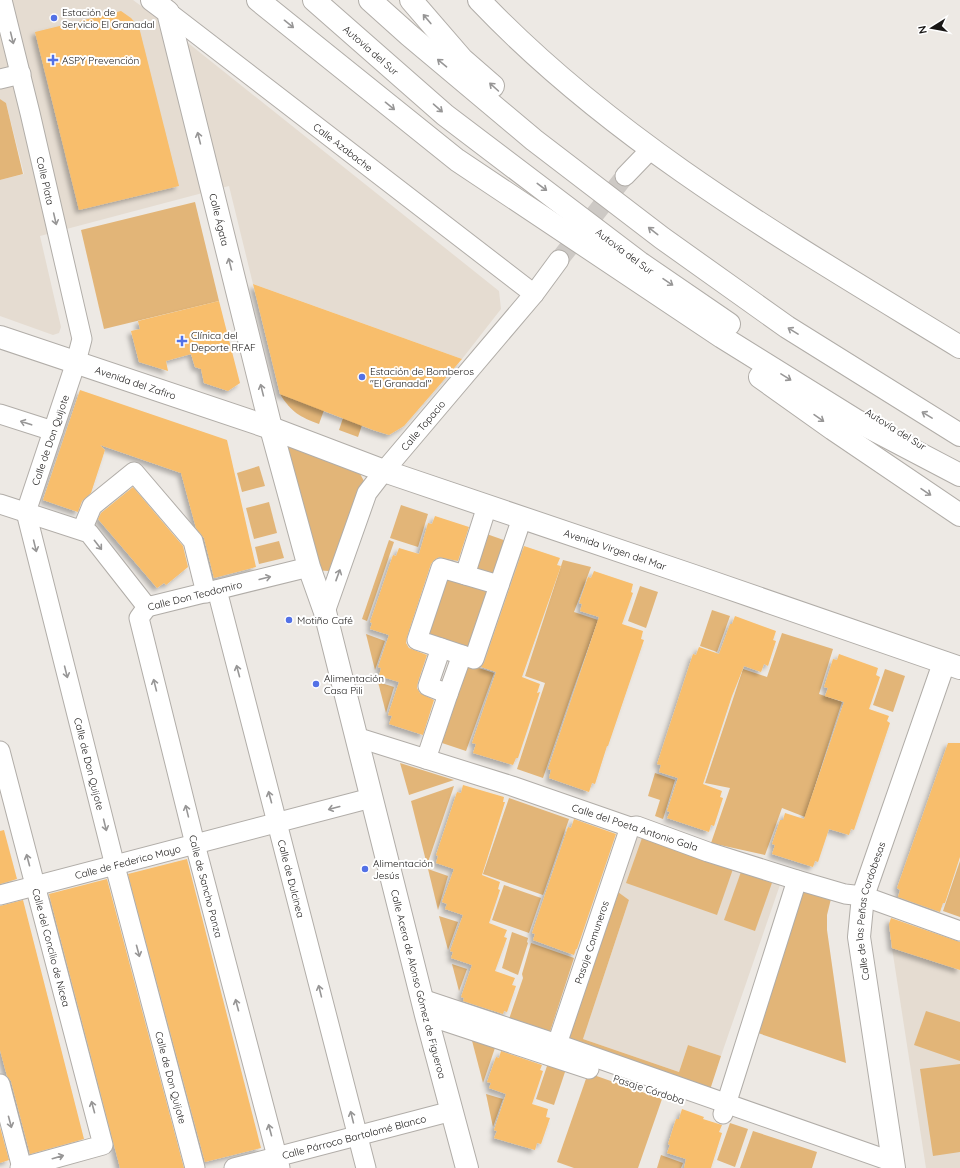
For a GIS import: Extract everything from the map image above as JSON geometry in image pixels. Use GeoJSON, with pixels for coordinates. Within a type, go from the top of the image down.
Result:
{"type":"FeatureCollection","features":[{"type":"Feature","properties":{"kind":"main road"},"geometry":{"type":"LineString","coordinates":[[258,0],[457,160],[827,424],[960,515]]}},
{"type":"Feature","properties":{"kind":"main road","name":"Autovía del Sur"},"geometry":{"type":"LineString","coordinates":[[314,0],[445,114],[640,263],[739,330],[960,470]]}},
{"type":"Feature","properties":{"kind":"main road"},"geometry":{"type":"LineString","coordinates":[[370,0],[409,35],[534,140],[662,238],[787,327],[960,435]]}},
{"type":"Feature","properties":{"kind":"main road"},"geometry":{"type":"LineString","coordinates":[[411,0],[462,59],[512,104],[534,140]]}},
{"type":"Feature","properties":{"kind":"main road"},"geometry":{"type":"LineString","coordinates":[[479,0],[508,31],[593,104],[651,149],[769,231],[960,347]]}},
{"type":"Feature","properties":{"kind":"main road","name":"Calle Ágata"},"geometry":{"type":"LineString","coordinates":[[160,6],[271,428]]}},
{"type":"Feature","properties":{"kind":"main road"},"geometry":{"type":"LineString","coordinates":[[457,160],[716,333],[810,392],[857,421],[960,475]]}},
{"type":"Feature","properties":{"kind":"main road","name":"Avenida del Zafiro"},"geometry":{"type":"LineString","coordinates":[[0,337],[271,428]]}},
{"type":"Feature","properties":{"kind":"main road","name":"Avenida Virgen del Mar"},"geometry":{"type":"LineString","coordinates":[[271,428],[384,471],[952,666]]}},
{"type":"Feature","properties":{"kind":"main road","name":"Calle Acera de Alonso Gómez de Figueroa"},"geometry":{"type":"LineString","coordinates":[[271,428],[308,567],[325,612],[424,1007],[467,1168]]}},
{"type":"Feature","properties":{"kind":"main road","name":"Calle de las Peñas Cordobesas"},"geometry":{"type":"LineString","coordinates":[[894,1165],[859,936],[863,896],[952,666]]}},
{"type":"Feature","properties":{"kind":"street","name":"Calle Plata"},"geometry":{"type":"LineString","coordinates":[[2,0],[21,74],[82,339],[76,362]]}},
{"type":"Feature","properties":{"kind":"street","name":"Calle Azabache"},"geometry":{"type":"LineString","coordinates":[[160,6],[534,294]]}},
{"type":"Feature","properties":{"kind":"street"},"geometry":{"type":"LineString","coordinates":[[0,79],[21,74]]}},
{"type":"Feature","properties":{"kind":"street"},"geometry":{"type":"LineString","coordinates":[[625,176],[651,149]]}},
{"type":"Feature","properties":{"kind":"street","name":"Calle Topacio"},"geometry":{"type":"LineString","coordinates":[[325,612],[367,493],[534,294],[559,260]]}},
{"type":"Feature","properties":{"kind":"street","name":"Calle de Don Quijote"},"geometry":{"type":"LineString","coordinates":[[76,362],[26,512],[115,866],[195,1168]]}},
{"type":"Feature","properties":{"kind":"street"},"geometry":{"type":"LineString","coordinates":[[0,414],[53,431]]}},
{"type":"Feature","properties":{"kind":"street","name":"Calle de Dulcinea"},"geometry":{"type":"LineString","coordinates":[[82,530],[92,506],[134,472],[193,541],[211,591],[277,823],[366,1168]]}},
{"type":"Feature","properties":{"kind":"street","name":"Calle Don Teodomiro"},"geometry":{"type":"LineString","coordinates":[[0,504],[89,533],[147,607],[308,567]]}},
{"type":"Feature","properties":{"kind":"street"},"geometry":{"type":"LineString","coordinates":[[465,575],[487,506]]}},
{"type":"Feature","properties":{"kind":"street"},"geometry":{"type":"LineString","coordinates":[[499,585],[441,568],[417,640],[474,659],[522,518]]}},
{"type":"Feature","properties":{"kind":"street","name":"Calle de Sancho Panza"},"geometry":{"type":"LineString","coordinates":[[147,607],[139,618],[195,844],[279,1162]]}},
{"type":"Feature","properties":{"kind":"street"},"geometry":{"type":"LineString","coordinates":[[441,648],[428,686],[448,694]]}},
{"type":"Feature","properties":{"kind":"street"},"geometry":{"type":"LineString","coordinates":[[426,759],[462,655]]}},
{"type":"Feature","properties":{"kind":"street","name":"Calle del Poeta Antonio Gala"},"geometry":{"type":"LineString","coordinates":[[356,737],[532,792],[630,827],[637,826],[708,852],[845,894],[863,896],[960,931]]}},
{"type":"Feature","properties":{"kind":"street","name":"Calle del Concilio de Nicea"},"geometry":{"type":"LineString","coordinates":[[0,751],[103,1145],[21,1168]]}},
{"type":"Feature","properties":{"kind":"street","name":"Calle de Federico Mayo"},"geometry":{"type":"LineString","coordinates":[[0,895],[371,798]]}},
{"type":"Feature","properties":{"kind":"street","name":"Pasaje Comuneros"},"geometry":{"type":"LineString","coordinates":[[554,1051],[630,827]]}},
{"type":"Feature","properties":{"kind":"street"},"geometry":{"type":"LineString","coordinates":[[792,878],[718,1107],[894,1165]]}},
{"type":"Feature","properties":{"kind":"street","name":"Pasaje Córdoba"},"geometry":{"type":"LineString","coordinates":[[424,1007],[718,1107],[870,1168]]}},
{"type":"Feature","properties":{"kind":"street"},"geometry":{"type":"LineString","coordinates":[[0,1084],[21,1168]]}},
{"type":"Feature","properties":{"kind":"street","name":"Calle Párroco Bartolomé Blanco"},"geometry":{"type":"LineString","coordinates":[[234,1168],[279,1162],[357,1136],[452,1111]]}},
{"type":"Feature","properties":{"kind":"shaded area"},"geometry":{"type":"Polygon","coordinates":[[[0,0],[133,0],[499,291],[501,309],[462,359],[253,284],[229,186],[40,236],[61,327],[59,333],[53,335],[0,316],[0,180],[24,174],[6,103],[0,99],[0,0]]]}},
{"type":"Feature","properties":{"kind":"shaded area"},"geometry":{"type":"Polygon","coordinates":[[[0,99],[6,103],[23,174],[0,180],[0,99]]]}},
{"type":"Feature","properties":{"kind":"shaded area"},"geometry":{"type":"Polygon","coordinates":[[[195,202],[219,301],[104,329],[81,230],[195,202]]]}},
{"type":"Feature","properties":{"kind":"shaded area"},"geometry":{"type":"Polygon","coordinates":[[[280,394],[324,410],[319,424],[306,419],[292,410],[280,394]]]}},
{"type":"Feature","properties":{"kind":"shaded area"},"geometry":{"type":"Polygon","coordinates":[[[343,418],[362,425],[358,437],[339,430],[343,418]]]}},
{"type":"Feature","properties":{"kind":"shaded area"},"geometry":{"type":"Polygon","coordinates":[[[286,443],[358,470],[365,483],[329,571],[313,570],[286,443]]]}},
{"type":"Feature","properties":{"kind":"shaded area"},"geometry":{"type":"Polygon","coordinates":[[[259,466],[265,486],[242,492],[237,473],[259,466]]]}},
{"type":"Feature","properties":{"kind":"shaded area"},"geometry":{"type":"Polygon","coordinates":[[[269,502],[277,533],[254,539],[246,508],[269,502]]]}},
{"type":"Feature","properties":{"kind":"shaded area"},"geometry":{"type":"Polygon","coordinates":[[[401,505],[428,514],[418,547],[390,538],[401,505]]]}},
{"type":"Feature","properties":{"kind":"shaded area"},"geometry":{"type":"Polygon","coordinates":[[[481,532],[512,543],[499,584],[467,573],[481,532]]]}},
{"type":"Feature","properties":{"kind":"shaded area"},"geometry":{"type":"Polygon","coordinates":[[[389,540],[394,542],[367,621],[362,619],[389,540]]]}},
{"type":"Feature","properties":{"kind":"shaded area"},"geometry":{"type":"Polygon","coordinates":[[[279,541],[284,558],[259,564],[255,547],[279,541]]]}},
{"type":"Feature","properties":{"kind":"shaded area"},"geometry":{"type":"Polygon","coordinates":[[[563,560],[591,567],[574,612],[598,620],[543,778],[517,769],[545,683],[525,676],[563,560]]]}},
{"type":"Feature","properties":{"kind":"shaded area"},"geometry":{"type":"Polygon","coordinates":[[[442,571],[496,589],[474,657],[420,639],[442,571]]]}},
{"type":"Feature","properties":{"kind":"shaded area"},"geometry":{"type":"Polygon","coordinates":[[[640,586],[658,592],[646,628],[628,621],[640,586]]]}},
{"type":"Feature","properties":{"kind":"shaded area"},"geometry":{"type":"Polygon","coordinates":[[[712,610],[730,616],[717,652],[700,646],[712,610]]]}},
{"type":"Feature","properties":{"kind":"shaded area"},"geometry":{"type":"Polygon","coordinates":[[[782,633],[833,649],[819,694],[842,702],[805,817],[782,808],[765,855],[711,843],[730,788],[705,783],[743,669],[767,677],[782,633]]]}},
{"type":"Feature","properties":{"kind":"shaded area"},"geometry":{"type":"Polygon","coordinates":[[[366,634],[385,641],[375,670],[366,634]]]}},
{"type":"Feature","properties":{"kind":"shaded area"},"geometry":{"type":"Polygon","coordinates":[[[461,662],[494,673],[466,751],[436,741],[461,662]]]}},
{"type":"Feature","properties":{"kind":"shaded area"},"geometry":{"type":"Polygon","coordinates":[[[885,669],[905,676],[893,712],[873,705],[885,669]]]}},
{"type":"Feature","properties":{"kind":"shaded area"},"geometry":{"type":"Polygon","coordinates":[[[378,682],[394,687],[386,713],[378,682]]]}},
{"type":"Feature","properties":{"kind":"shaded area"},"geometry":{"type":"Polygon","coordinates":[[[400,763],[454,780],[409,795],[400,763]]]}},
{"type":"Feature","properties":{"kind":"shaded area"},"geometry":{"type":"Polygon","coordinates":[[[655,773],[675,780],[663,819],[655,816],[660,800],[648,796],[655,773]]]}},
{"type":"Feature","properties":{"kind":"shaded area"},"geometry":{"type":"Polygon","coordinates":[[[454,786],[427,865],[411,801],[454,786]]]}},
{"type":"Feature","properties":{"kind":"shaded area"},"geometry":{"type":"Polygon","coordinates":[[[509,798],[569,819],[543,895],[483,874],[509,798]]]}},
{"type":"Feature","properties":{"kind":"shaded area"},"geometry":{"type":"Polygon","coordinates":[[[639,830],[782,879],[721,1056],[688,1045],[679,1072],[583,1039],[629,900],[618,892],[639,830]]]}},
{"type":"Feature","properties":{"kind":"shaded area"},"geometry":{"type":"Polygon","coordinates":[[[642,838],[733,869],[717,915],[626,883],[642,838]]]}},
{"type":"Feature","properties":{"kind":"shaded area"},"geometry":{"type":"Polygon","coordinates":[[[960,861],[960,917],[943,911],[960,861]]]}},
{"type":"Feature","properties":{"kind":"shaded area"},"geometry":{"type":"Polygon","coordinates":[[[428,869],[448,876],[438,910],[428,869]]]}},
{"type":"Feature","properties":{"kind":"shaded area"},"geometry":{"type":"Polygon","coordinates":[[[742,869],[773,880],[755,931],[724,920],[742,869]]]}},
{"type":"Feature","properties":{"kind":"shaded area"},"geometry":{"type":"Polygon","coordinates":[[[504,885],[541,898],[529,933],[492,920],[504,885]]]}},
{"type":"Feature","properties":{"kind":"shaded area"},"geometry":{"type":"Polygon","coordinates":[[[803,885],[832,895],[827,915],[827,930],[846,1063],[752,1031],[803,885]]]}},
{"type":"Feature","properties":{"kind":"shaded area"},"geometry":{"type":"Polygon","coordinates":[[[618,892],[629,900],[583,1039],[679,1072],[688,1045],[721,1056],[709,1093],[567,1045],[618,892]]]}},
{"type":"Feature","properties":{"kind":"shaded area"},"geometry":{"type":"Polygon","coordinates":[[[439,916],[458,922],[448,950],[439,916]]]}},
{"type":"Feature","properties":{"kind":"shaded area"},"geometry":{"type":"Polygon","coordinates":[[[512,932],[528,938],[528,943],[518,975],[502,968],[512,932]]]}},
{"type":"Feature","properties":{"kind":"shaded area"},"geometry":{"type":"Polygon","coordinates":[[[531,943],[574,958],[548,1038],[507,1025],[523,978],[522,974],[531,943]]]}},
{"type":"Feature","properties":{"kind":"shaded area"},"geometry":{"type":"Polygon","coordinates":[[[892,948],[960,970],[960,1168],[926,1168],[892,948]]]}},
{"type":"Feature","properties":{"kind":"shaded area"},"geometry":{"type":"Polygon","coordinates":[[[452,964],[467,969],[459,991],[452,964]]]}},
{"type":"Feature","properties":{"kind":"shaded area"},"geometry":{"type":"Polygon","coordinates":[[[926,1011],[960,1022],[960,1061],[914,1045],[926,1011]]]}},
{"type":"Feature","properties":{"kind":"shaded area"},"geometry":{"type":"Polygon","coordinates":[[[470,1033],[497,1042],[483,1083],[470,1033]]]}},
{"type":"Feature","properties":{"kind":"shaded area"},"geometry":{"type":"Polygon","coordinates":[[[549,1060],[567,1066],[554,1105],[536,1099],[549,1060]]]}},
{"type":"Feature","properties":{"kind":"shaded area"},"geometry":{"type":"Polygon","coordinates":[[[960,1064],[960,1152],[933,1156],[920,1069],[960,1064]]]}},
{"type":"Feature","properties":{"kind":"shaded area"},"geometry":{"type":"Polygon","coordinates":[[[588,1073],[662,1099],[638,1168],[574,1168],[557,1162],[588,1073]]]}},
{"type":"Feature","properties":{"kind":"shaded area"},"geometry":{"type":"Polygon","coordinates":[[[486,1094],[503,1099],[493,1127],[486,1094]]]}},
{"type":"Feature","properties":{"kind":"shaded area"},"geometry":{"type":"Polygon","coordinates":[[[730,1123],[748,1129],[735,1167],[717,1160],[730,1123]]]}},
{"type":"Feature","properties":{"kind":"shaded area"},"geometry":{"type":"Polygon","coordinates":[[[753,1131],[817,1152],[812,1168],[740,1168],[753,1131]]]}},
{"type":"Feature","properties":{"kind":"shaded area"},"geometry":{"type":"Polygon","coordinates":[[[661,1155],[683,1163],[681,1168],[657,1168],[661,1155]]]}},
{"type":"Feature","properties":{"kind":"building"},"geometry":{"type":"Polygon","coordinates":[[[121,11],[131,18],[139,27],[179,186],[79,210],[35,32],[121,11]]]}},
{"type":"Feature","properties":{"kind":"building","name":"Estación de Bomberos \"El Granadal\""},"geometry":{"type":"Polygon","coordinates":[[[253,284],[462,359],[404,426],[389,435],[373,430],[280,394],[253,284]]]}},
{"type":"Feature","properties":{"kind":"building","name":"Clínica del Deporte RFAF"},"geometry":{"type":"Polygon","coordinates":[[[219,301],[240,383],[228,391],[204,383],[201,369],[195,367],[191,354],[166,361],[168,371],[139,362],[131,331],[140,329],[138,321],[219,301]]]}},
{"type":"Feature","properties":{"kind":"building"},"geometry":{"type":"Polygon","coordinates":[[[80,390],[227,440],[256,567],[214,578],[204,538],[196,528],[181,473],[100,445],[105,450],[91,493],[82,501],[78,512],[43,500],[80,390]]]}},
{"type":"Feature","properties":{"kind":"building"},"geometry":{"type":"Polygon","coordinates":[[[133,487],[183,546],[188,567],[166,585],[164,583],[157,588],[98,519],[101,513],[133,487]]]}},
{"type":"Feature","properties":{"kind":"building"},"geometry":{"type":"Polygon","coordinates":[[[435,516],[469,527],[458,561],[439,557],[431,564],[407,637],[406,643],[409,648],[427,655],[417,688],[420,693],[434,700],[423,735],[389,724],[392,716],[388,715],[399,682],[379,676],[381,668],[378,667],[389,635],[370,629],[372,623],[370,622],[393,555],[396,556],[399,548],[419,554],[428,523],[432,524],[435,516]]]}},
{"type":"Feature","properties":{"kind":"building"},"geometry":{"type":"Polygon","coordinates":[[[524,546],[560,558],[557,565],[561,566],[522,677],[540,684],[537,693],[540,692],[518,758],[516,758],[513,765],[473,753],[476,744],[472,743],[496,672],[481,667],[484,663],[524,546]]]}},
{"type":"Feature","properties":{"kind":"building"},"geometry":{"type":"Polygon","coordinates":[[[594,571],[633,584],[631,592],[633,593],[622,624],[643,631],[641,639],[644,640],[595,784],[592,783],[589,792],[549,778],[551,770],[548,769],[599,617],[580,611],[582,604],[579,603],[588,577],[591,578],[594,571]]]}},
{"type":"Feature","properties":{"kind":"building"},"geometry":{"type":"Polygon","coordinates":[[[735,616],[776,631],[773,640],[776,641],[768,666],[764,664],[761,672],[744,666],[732,696],[703,784],[722,791],[720,797],[723,798],[714,826],[711,825],[709,832],[667,818],[670,812],[667,811],[678,778],[659,772],[661,765],[657,764],[693,654],[696,655],[699,647],[719,654],[730,624],[732,624],[735,616]]]}},
{"type":"Feature","properties":{"kind":"building"},"geometry":{"type":"Polygon","coordinates":[[[839,654],[878,668],[876,675],[880,677],[869,709],[889,716],[887,721],[890,723],[854,830],[851,829],[849,835],[829,829],[818,862],[815,861],[813,867],[772,854],[775,845],[772,844],[780,820],[783,820],[785,813],[804,819],[844,702],[825,696],[828,688],[824,687],[833,659],[837,660],[839,654]]]}},
{"type":"Feature","properties":{"kind":"building"},"geometry":{"type":"Polygon","coordinates":[[[948,743],[960,743],[960,857],[945,903],[943,903],[940,912],[898,897],[900,890],[897,888],[948,743]]]}},
{"type":"Feature","properties":{"kind":"building"},"geometry":{"type":"Polygon","coordinates":[[[463,785],[504,797],[503,802],[505,802],[482,875],[500,882],[498,889],[500,890],[489,923],[507,930],[504,937],[507,938],[495,971],[515,978],[512,985],[516,986],[507,1012],[504,1011],[503,1014],[463,1001],[464,998],[461,997],[472,965],[451,958],[453,952],[450,951],[463,915],[445,909],[447,904],[442,902],[454,869],[436,863],[438,856],[436,855],[457,792],[461,793],[463,785]]]}},
{"type":"Feature","properties":{"kind":"building"},"geometry":{"type":"Polygon","coordinates":[[[574,819],[616,834],[574,955],[533,940],[535,934],[532,933],[568,827],[571,828],[574,819]]]}},
{"type":"Feature","properties":{"kind":"building"},"geometry":{"type":"Polygon","coordinates":[[[4,830],[17,879],[0,884],[0,831],[4,830]]]}},
{"type":"Feature","properties":{"kind":"building"},"geometry":{"type":"Polygon","coordinates":[[[187,859],[261,1148],[205,1162],[128,874],[187,859]]]}},
{"type":"Feature","properties":{"kind":"building"},"geometry":{"type":"Polygon","coordinates":[[[107,879],[184,1168],[120,1168],[49,894],[107,879]]]}},
{"type":"Feature","properties":{"kind":"building"},"geometry":{"type":"Polygon","coordinates":[[[23,900],[84,1139],[30,1154],[11,1081],[7,1076],[0,1050],[0,906],[23,900]]]}},
{"type":"Feature","properties":{"kind":"building"},"geometry":{"type":"Polygon","coordinates":[[[891,918],[960,942],[960,970],[892,948],[889,924],[891,918]]]}},
{"type":"Feature","properties":{"kind":"building"},"geometry":{"type":"Polygon","coordinates":[[[501,1051],[542,1065],[540,1070],[543,1071],[532,1104],[548,1109],[546,1117],[550,1118],[541,1144],[537,1143],[535,1150],[494,1138],[497,1131],[494,1130],[506,1094],[489,1088],[491,1083],[487,1082],[496,1057],[499,1058],[501,1051]]]}},
{"type":"Feature","properties":{"kind":"building"},"geometry":{"type":"Polygon","coordinates":[[[682,1109],[704,1117],[703,1119],[722,1125],[719,1132],[722,1133],[711,1168],[684,1168],[686,1159],[667,1153],[670,1145],[668,1144],[676,1119],[679,1119],[682,1109]]]}},
{"type":"Feature","properties":{"kind":"building"},"geometry":{"type":"Polygon","coordinates":[[[0,1127],[9,1160],[0,1163],[0,1127]]]}},
{"type":"Feature","properties":{"kind":"tunnel"},"geometry":{"type":"LineString","coordinates":[[559,260],[625,176]]}},
{"type":"Feature","properties":{"kind":"place","name":"Estación de Servicio El Granadal"},"geometry":{"type":"Point","coordinates":[54,18]}},
{"type":"Feature","properties":{"kind":"place","name":"ASPY Prevención"},"geometry":{"type":"Point","coordinates":[53,60]}},
{"type":"Feature","properties":{"kind":"place","name":"Clínica del Deporte RFAF"},"geometry":{"type":"Point","coordinates":[182,341]}},
{"type":"Feature","properties":{"kind":"place","name":"Estación de Bomberos \"El Granadal\""},"geometry":{"type":"Point","coordinates":[362,377]}},
{"type":"Feature","properties":{"kind":"place","name":"Motiño Café"},"geometry":{"type":"Point","coordinates":[289,620]}},
{"type":"Feature","properties":{"kind":"place","name":"Alimentación Casa Pili"},"geometry":{"type":"Point","coordinates":[316,684]}},
{"type":"Feature","properties":{"kind":"place","name":"Alimentación Jesús"},"geometry":{"type":"Point","coordinates":[365,869]}}]}
